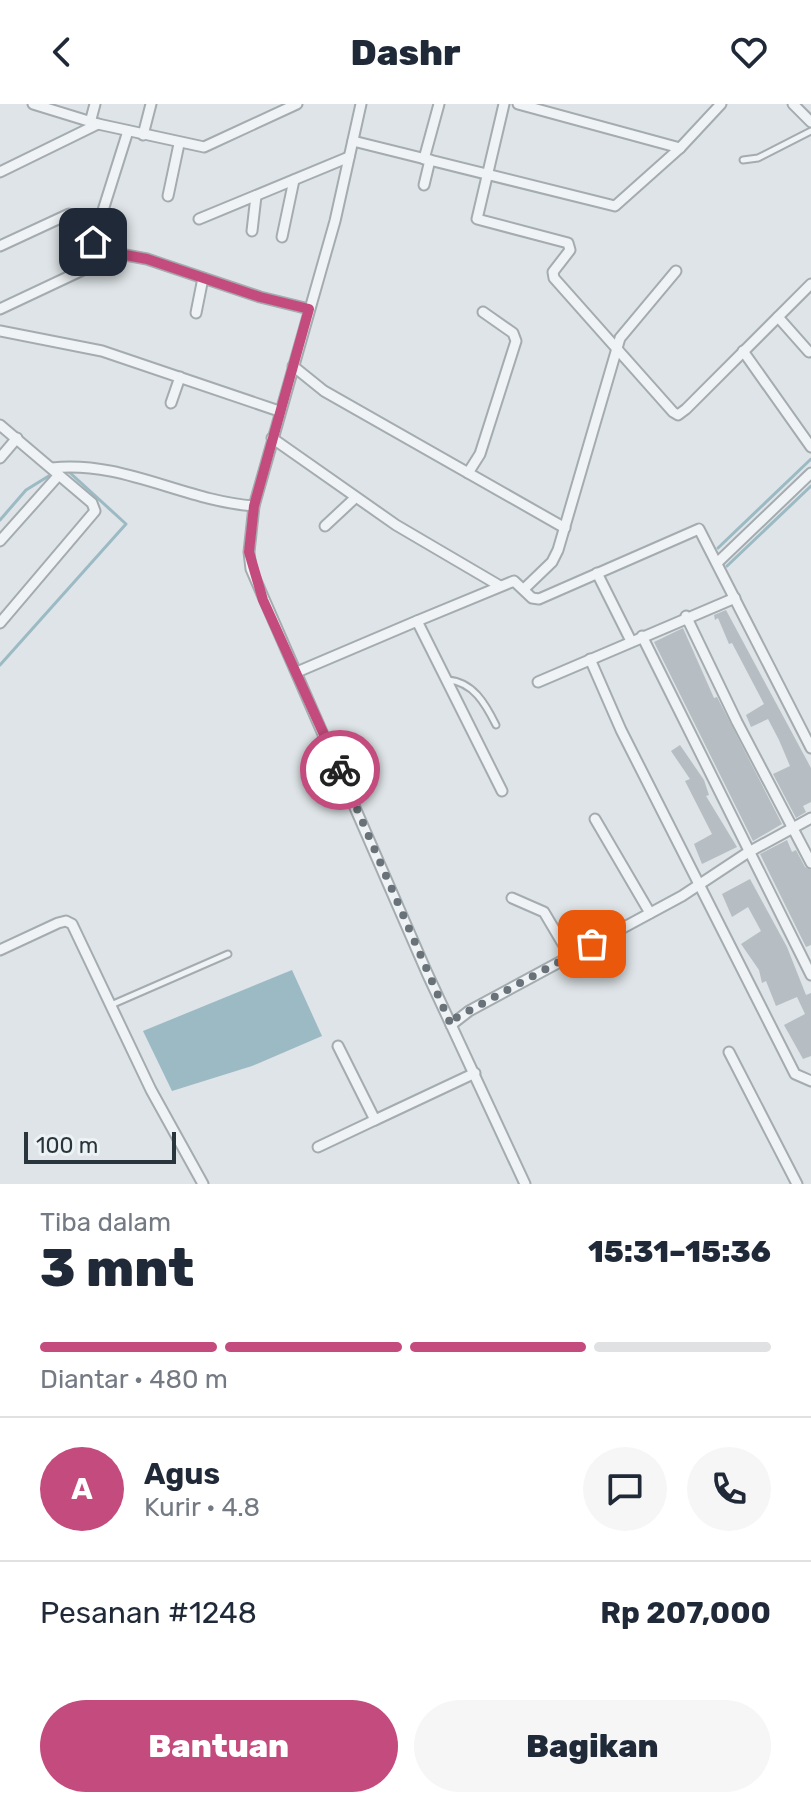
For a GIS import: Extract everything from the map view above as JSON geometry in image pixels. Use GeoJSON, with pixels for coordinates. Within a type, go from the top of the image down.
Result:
{"type":"FeatureCollection","features":[{"type":"Feature","properties":{"kind":"street"},"geometry":{"type":"LineString","coordinates":[[33,104],[143,135],[204,147],[297,104]]}},
{"type":"Feature","properties":{"kind":"street"},"geometry":{"type":"LineString","coordinates":[[94,122],[95,104]]}},
{"type":"Feature","properties":{"kind":"street"},"geometry":{"type":"LineString","coordinates":[[143,135],[151,104]]}},
{"type":"Feature","properties":{"kind":"street"},"geometry":{"type":"LineString","coordinates":[[361,104],[309,309],[254,506],[249,552],[251,569],[451,1025],[525,1184]]}},
{"type":"Feature","properties":{"kind":"street"},"geometry":{"type":"LineString","coordinates":[[424,185],[439,104]]}},
{"type":"Feature","properties":{"kind":"street"},"geometry":{"type":"LineString","coordinates":[[504,104],[477,219],[568,243],[570,250],[553,272],[554,278],[615,350],[678,415],[811,284]]}},
{"type":"Feature","properties":{"kind":"street"},"geometry":{"type":"LineString","coordinates":[[518,104],[680,148]]}},
{"type":"Feature","properties":{"kind":"street"},"geometry":{"type":"LineString","coordinates":[[353,141],[615,206],[680,148],[721,104]]}},
{"type":"Feature","properties":{"kind":"street"},"geometry":{"type":"LineString","coordinates":[[793,104],[811,122]]}},
{"type":"Feature","properties":{"kind":"street"},"geometry":{"type":"LineString","coordinates":[[0,172],[94,122]]}},
{"type":"Feature","properties":{"kind":"street"},"geometry":{"type":"LineString","coordinates":[[93,242],[128,131]]}},
{"type":"Feature","properties":{"kind":"street"},"geometry":{"type":"LineString","coordinates":[[168,196],[179,144]]}},
{"type":"Feature","properties":{"kind":"street"},"geometry":{"type":"LineString","coordinates":[[199,219],[349,157]]}},
{"type":"Feature","properties":{"kind":"street"},"geometry":{"type":"LineString","coordinates":[[282,237],[294,180]]}},
{"type":"Feature","properties":{"kind":"street"},"geometry":{"type":"LineString","coordinates":[[252,231],[256,196]]}},
{"type":"Feature","properties":{"kind":"street"},"geometry":{"type":"LineString","coordinates":[[0,246],[69,214],[77,218],[104,260]]}},
{"type":"Feature","properties":{"kind":"street"},"geometry":{"type":"LineString","coordinates":[[0,309],[120,254],[309,309]]}},
{"type":"Feature","properties":{"kind":"street"},"geometry":{"type":"LineString","coordinates":[[524,589],[552,562],[565,528],[615,350],[629,325],[676,271]]}},
{"type":"Feature","properties":{"kind":"street"},"geometry":{"type":"LineString","coordinates":[[196,313],[203,278]]}},
{"type":"Feature","properties":{"kind":"street"},"geometry":{"type":"LineString","coordinates":[[468,473],[480,454],[516,341],[513,333],[483,312]]}},
{"type":"Feature","properties":{"kind":"street"},"geometry":{"type":"LineString","coordinates":[[778,317],[809,352]]}},
{"type":"Feature","properties":{"kind":"street"},"geometry":{"type":"LineString","coordinates":[[0,331],[102,351],[279,411]]}},
{"type":"Feature","properties":{"kind":"street"},"geometry":{"type":"LineString","coordinates":[[743,351],[811,447]]}},
{"type":"Feature","properties":{"kind":"street"},"geometry":{"type":"LineString","coordinates":[[293,366],[324,391],[565,528]]}},
{"type":"Feature","properties":{"kind":"street"},"geometry":{"type":"LineString","coordinates":[[171,403],[180,377]]}},
{"type":"Feature","properties":{"kind":"street"},"geometry":{"type":"LineString","coordinates":[[0,425],[92,503],[95,511],[0,623]]}},
{"type":"Feature","properties":{"kind":"street"},"geometry":{"type":"LineString","coordinates":[[0,458],[17,438]]}},
{"type":"Feature","properties":{"kind":"street"},"geometry":{"type":"LineString","coordinates":[[272,438],[355,498],[500,586]]}},
{"type":"Feature","properties":{"kind":"street"},"geometry":{"type":"LineString","coordinates":[[0,541],[55,472],[76,466],[104,469],[188,494],[254,506]]}},
{"type":"Feature","properties":{"kind":"street"},"geometry":{"type":"LineString","coordinates":[[717,563],[811,473]]}},
{"type":"Feature","properties":{"kind":"street"},"geometry":{"type":"LineString","coordinates":[[325,526],[355,498]]}},
{"type":"Feature","properties":{"kind":"street"},"geometry":{"type":"LineString","coordinates":[[297,672],[514,581],[532,598],[539,599],[692,529],[703,534],[811,748]]}},
{"type":"Feature","properties":{"kind":"street"},"geometry":{"type":"LineString","coordinates":[[597,573],[631,641]]}},
{"type":"Feature","properties":{"kind":"street"},"geometry":{"type":"LineString","coordinates":[[538,682],[686,616],[735,598]]}},
{"type":"Feature","properties":{"kind":"street"},"geometry":{"type":"LineString","coordinates":[[686,616],[811,863]]}},
{"type":"Feature","properties":{"kind":"street"},"geometry":{"type":"LineString","coordinates":[[417,621],[502,791]]}},
{"type":"Feature","properties":{"kind":"street"},"geometry":{"type":"LineString","coordinates":[[642,636],[747,853],[811,975]]}},
{"type":"Feature","properties":{"kind":"street"},"geometry":{"type":"LineString","coordinates":[[590,659],[621,730],[795,1074],[811,1081]]}},
{"type":"Feature","properties":{"kind":"street"},"geometry":{"type":"LineString","coordinates":[[451,1025],[454,1019],[700,885],[747,853],[811,818]]}},
{"type":"Feature","properties":{"kind":"street"},"geometry":{"type":"LineString","coordinates":[[595,819],[650,913]]}},
{"type":"Feature","properties":{"kind":"street"},"geometry":{"type":"LineString","coordinates":[[512,898],[544,912],[570,956]]}},
{"type":"Feature","properties":{"kind":"street"},"geometry":{"type":"LineString","coordinates":[[0,950],[66,921],[72,924],[151,1090],[203,1184]]}},
{"type":"Feature","properties":{"kind":"street"},"geometry":{"type":"LineString","coordinates":[[338,1046],[375,1120]]}},
{"type":"Feature","properties":{"kind":"street"},"geometry":{"type":"LineString","coordinates":[[729,1052],[797,1184]]}},
{"type":"Feature","properties":{"kind":"street"},"geometry":{"type":"LineString","coordinates":[[318,1147],[475,1073]]}},
{"type":"Feature","properties":{"kind":"lane"},"geometry":{"type":"LineString","coordinates":[[743,160],[758,158],[811,131]]}},
{"type":"Feature","properties":{"kind":"lane"},"geometry":{"type":"LineString","coordinates":[[447,680],[463,681],[472,687],[496,725]]}},
{"type":"Feature","properties":{"kind":"lane"},"geometry":{"type":"LineString","coordinates":[[110,1005],[228,954]]}},
{"type":"Feature","properties":{"kind":"water"},"geometry":{"type":"Polygon","coordinates":[[[292,970],[322,1036],[252,1066],[172,1091],[143,1031],[292,970]]]}},
{"type":"Feature","properties":{"kind":"building"},"geometry":{"type":"Polygon","coordinates":[[[726,610],[811,768],[811,802],[803,806],[806,812],[796,818],[773,774],[790,766],[779,740],[768,719],[751,727],[746,715],[764,704],[732,643],[729,644],[718,618],[715,620],[714,615],[726,610]]]}},
{"type":"Feature","properties":{"kind":"building"},"geometry":{"type":"Polygon","coordinates":[[[683,628],[714,698],[717,697],[782,824],[753,841],[654,642],[683,628]]]}},
{"type":"Feature","properties":{"kind":"building"},"geometry":{"type":"Polygon","coordinates":[[[680,745],[704,780],[709,795],[706,796],[737,847],[702,864],[694,844],[712,834],[685,781],[690,779],[671,751],[680,745]]]}},
{"type":"Feature","properties":{"kind":"building"},"geometry":{"type":"Polygon","coordinates":[[[787,840],[792,852],[796,850],[805,867],[811,870],[811,945],[806,947],[760,854],[787,840]]]}},
{"type":"Feature","properties":{"kind":"building"},"geometry":{"type":"Polygon","coordinates":[[[750,879],[787,947],[806,995],[811,993],[811,1056],[803,1059],[784,1025],[805,1014],[797,997],[776,1006],[766,981],[762,983],[759,970],[741,944],[761,931],[748,907],[732,917],[722,894],[750,879]]]}},
{"type":"Feature","properties":{"kind":"waterway"},"geometry":{"type":"LineString","coordinates":[[718,548],[811,459]]}},
{"type":"Feature","properties":{"kind":"waterway"},"geometry":{"type":"LineString","coordinates":[[0,665],[126,524],[68,471]]}},
{"type":"Feature","properties":{"kind":"waterway"},"geometry":{"type":"LineString","coordinates":[[0,520],[26,490],[52,474]]}},
{"type":"Feature","properties":{"kind":"waterway"},"geometry":{"type":"LineString","coordinates":[[727,566],[811,486]]}},
{"type":"Feature","properties":{"kind":"way so far"},"geometry":{"type":"LineString","coordinates":[[340,770],[451,1025],[454,1019],[592,944]]}},
{"type":"Feature","properties":{"kind":"route"},"geometry":{"type":"LineString","coordinates":[[93,242],[104,260],[120,254],[147,259],[260,297],[309,309],[254,506],[249,552],[251,569],[263,600],[340,770]]}}]}
